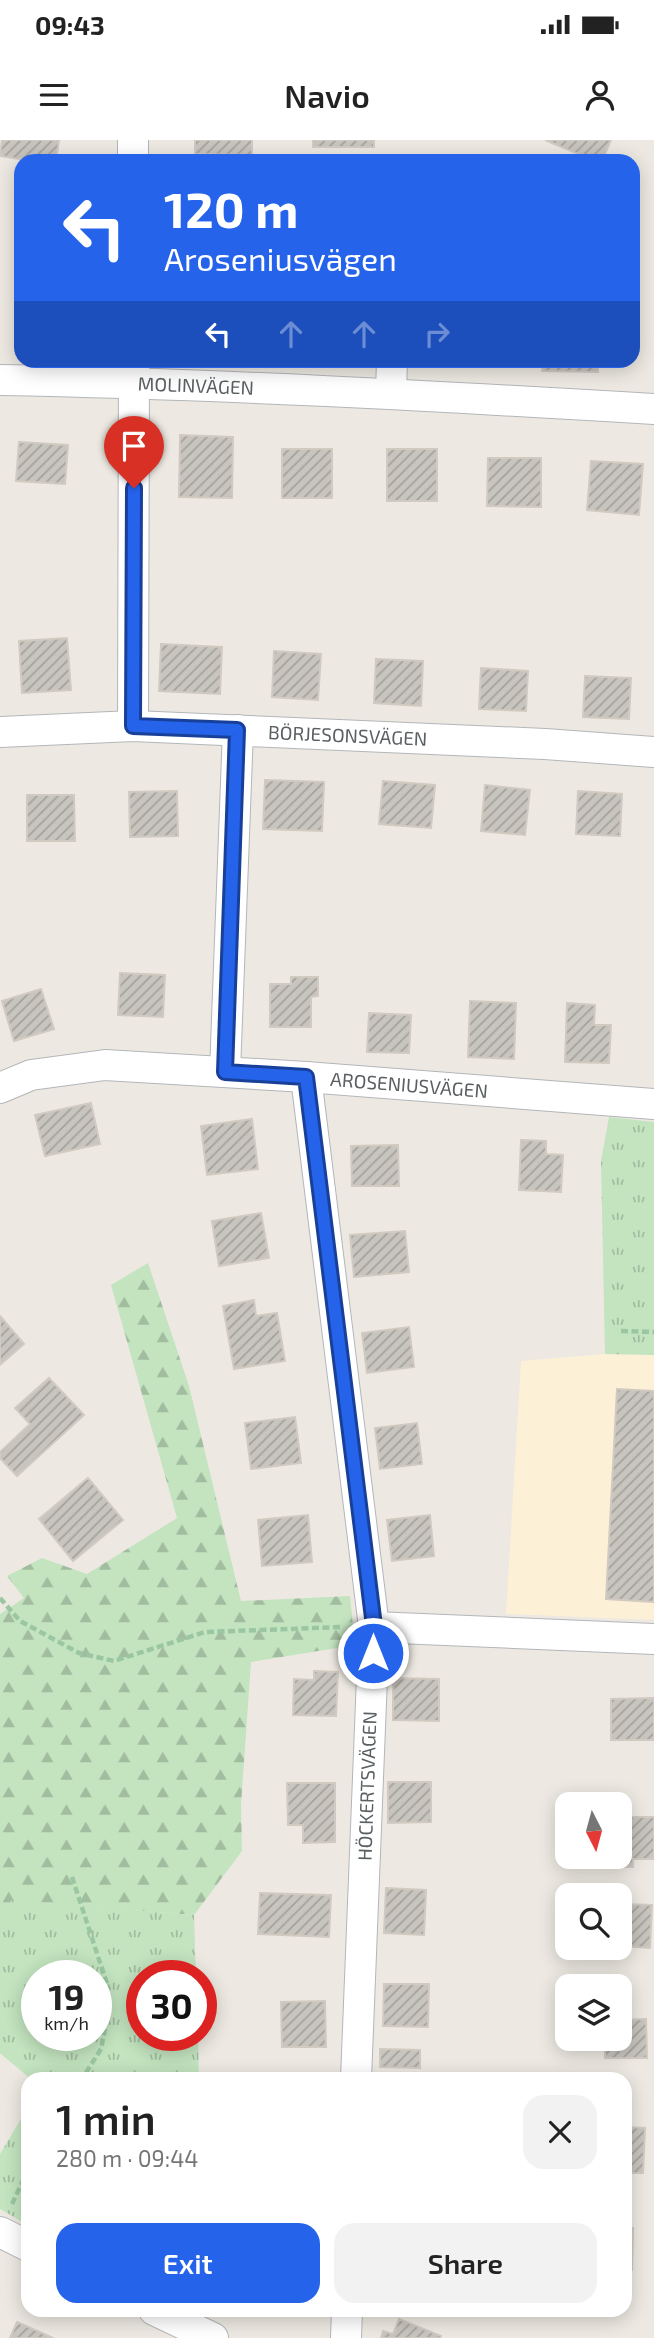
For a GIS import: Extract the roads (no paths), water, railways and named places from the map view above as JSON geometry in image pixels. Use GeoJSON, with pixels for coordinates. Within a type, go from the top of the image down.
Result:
{"type":"FeatureCollection","features":[{"type":"Feature","properties":{"kind":"street"},"geometry":{"type":"LineString","coordinates":[[391,393],[392,368]]}},
{"type":"Feature","properties":{"kind":"street"},"geometry":{"type":"LineString","coordinates":[[133,726],[134,372]]}},
{"type":"Feature","properties":{"kind":"street","name":"MOLINVÄGEN"},"geometry":{"type":"LineString","coordinates":[[0,380],[134,372],[391,393],[654,409]]}},
{"type":"Feature","properties":{"kind":"street","name":"BÖRJESONSVÄGEN"},"geometry":{"type":"LineString","coordinates":[[0,732],[133,726],[545,744],[654,752]]}},
{"type":"Feature","properties":{"kind":"street"},"geometry":{"type":"LineString","coordinates":[[225,1072],[237,730]]}},
{"type":"Feature","properties":{"kind":"street","name":"AROSENIUSVÄGEN"},"geometry":{"type":"LineString","coordinates":[[0,1088],[31,1075],[104,1065],[306,1077],[654,1104]]}},
{"type":"Feature","properties":{"kind":"street","name":"HÖCKERTSVÄGEN"},"geometry":{"type":"LineString","coordinates":[[306,1077],[374,1626],[356,2072]]}},
{"type":"Feature","properties":{"kind":"street"},"geometry":{"type":"LineString","coordinates":[[374,1626],[654,1639]]}},
{"type":"Feature","properties":{"kind":"street"},"geometry":{"type":"LineString","coordinates":[[6,2218],[21,2237]]}},
{"type":"Feature","properties":{"kind":"street"},"geometry":{"type":"LineString","coordinates":[[169,2317],[213,2338]]}},
{"type":"Feature","properties":{"kind":"street"},"geometry":{"type":"LineString","coordinates":[[346,2338],[347,2317]]}}]}
